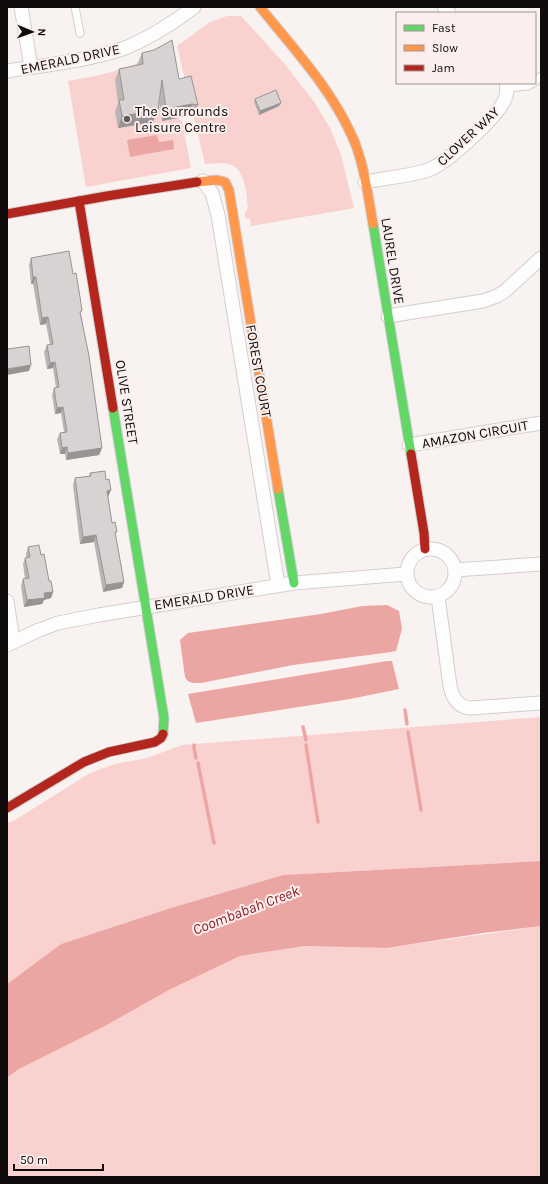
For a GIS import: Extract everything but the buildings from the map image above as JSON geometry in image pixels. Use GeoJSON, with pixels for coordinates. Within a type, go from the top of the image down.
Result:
{"type":"FeatureCollection","features":[{"type":"Feature","properties":{"kind":"street"},"geometry":{"type":"LineString","coordinates":[[21,7],[31,68]]}},
{"type":"Feature","properties":{"kind":"street","name":"EMERALD DRIVE"},"geometry":{"type":"LineString","coordinates":[[7,71],[82,59],[122,49],[165,26],[194,7]]}},
{"type":"Feature","properties":{"kind":"street","name":"LAUREL DRIVE"},"geometry":{"type":"LineString","coordinates":[[260,7],[321,82],[335,102],[360,155],[424,533],[425,549]]}},
{"type":"Feature","properties":{"kind":"street","name":"CLOVER WAY"},"geometry":{"type":"LineString","coordinates":[[365,182],[428,170],[442,163],[490,120],[505,100],[506,86]]}},
{"type":"Feature","properties":{"kind":"street","name":"FOREST COURT"},"geometry":{"type":"LineString","coordinates":[[7,214],[203,181],[217,180],[225,182],[229,190],[294,583]]}},
{"type":"Feature","properties":{"kind":"street","name":"FOREST COURT"},"geometry":{"type":"LineString","coordinates":[[203,181],[212,193],[218,215],[278,585]]}},
{"type":"Feature","properties":{"kind":"street","name":"OLIVE STREET"},"geometry":{"type":"LineString","coordinates":[[7,808],[84,762],[109,752],[149,744],[160,740],[165,731],[147,607],[79,201]]}},
{"type":"Feature","properties":{"kind":"street"},"geometry":{"type":"LineString","coordinates":[[388,316],[483,301],[497,296],[505,291],[541,258]]}},
{"type":"Feature","properties":{"kind":"street","name":"AMAZON CIRCUIT"},"geometry":{"type":"LineString","coordinates":[[409,445],[541,423]]}},
{"type":"Feature","properties":{"kind":"street"},"geometry":{"type":"LineString","coordinates":[[432,548],[441,550],[448,555],[453,562],[455,579],[451,587],[438,597],[429,598],[419,595],[412,589],[408,582],[406,574],[409,562],[414,555],[425,549],[432,548]]}},
{"type":"Feature","properties":{"kind":"street"},"geometry":{"type":"LineString","coordinates":[[455,570],[541,564]]}},
{"type":"Feature","properties":{"kind":"street","name":"EMERALD DRIVE"},"geometry":{"type":"LineString","coordinates":[[10,643],[38,630],[58,623],[86,617],[278,585],[406,574]]}},
{"type":"Feature","properties":{"kind":"street"},"geometry":{"type":"LineString","coordinates":[[438,597],[450,686],[453,698],[462,705],[470,708],[541,703]]}},
{"type":"Feature","properties":{"kind":"street"},"geometry":{"type":"LineString","coordinates":[[7,601],[10,643]]}},
{"type":"Feature","properties":{"kind":"lane"},"geometry":{"type":"LineString","coordinates":[[75,7],[80,33]]}},
{"type":"Feature","properties":{"kind":"lane"},"geometry":{"type":"LineString","coordinates":[[506,86],[528,86],[531,84]]}},
{"type":"Feature","properties":{"kind":"shaded area"},"geometry":{"type":"Polygon","coordinates":[[[227,16],[241,16],[283,62],[315,103],[330,128],[341,155],[354,208],[251,226],[250,219],[245,218],[245,213],[248,208],[244,180],[237,168],[224,163],[205,164],[177,46],[210,22],[227,16]]]}},
{"type":"Feature","properties":{"kind":"shaded area","name":"The Surrounds Leisure Centre"},"geometry":{"type":"Polygon","coordinates":[[[168,50],[179,120],[182,121],[191,168],[86,187],[68,81],[96,76],[126,68],[168,50]]]}},
{"type":"Feature","properties":{"kind":"shaded area"},"geometry":{"type":"Polygon","coordinates":[[[541,717],[541,861],[283,875],[174,907],[61,944],[7,984],[7,823],[15,820],[90,773],[115,764],[147,758],[182,745],[541,717]]]}},
{"type":"Feature","properties":{"kind":"shaded area"},"geometry":{"type":"Polygon","coordinates":[[[541,926],[541,1177],[7,1177],[7,1079],[19,1069],[105,1026],[169,990],[240,956],[305,946],[387,948],[541,926]]]}},
{"type":"Feature","properties":{"kind":"water"},"geometry":{"type":"Polygon","coordinates":[[[157,135],[159,142],[173,140],[174,149],[130,157],[127,140],[157,135]]]}},
{"type":"Feature","properties":{"kind":"water"},"geometry":{"type":"Polygon","coordinates":[[[387,605],[399,611],[402,629],[396,651],[293,665],[201,683],[190,682],[185,677],[180,640],[188,633],[321,614],[362,606],[387,605]]]}},
{"type":"Feature","properties":{"kind":"water"},"geometry":{"type":"Polygon","coordinates":[[[392,661],[399,689],[350,699],[196,723],[188,694],[392,661]]]}},
{"type":"Feature","properties":{"kind":"water","name":"Coombabah Creek"},"geometry":{"type":"Polygon","coordinates":[[[541,861],[541,926],[483,933],[387,948],[305,946],[240,956],[169,990],[105,1026],[19,1069],[7,1078],[7,984],[61,944],[174,907],[283,875],[541,861]]]}},
{"type":"Feature","properties":{"kind":"waterway"},"geometry":{"type":"LineString","coordinates":[[405,710],[407,724]]}},
{"type":"Feature","properties":{"kind":"waterway"},"geometry":{"type":"LineString","coordinates":[[303,727],[306,740]]}},
{"type":"Feature","properties":{"kind":"waterway"},"geometry":{"type":"LineString","coordinates":[[408,732],[421,810]]}},
{"type":"Feature","properties":{"kind":"waterway"},"geometry":{"type":"LineString","coordinates":[[194,745],[196,758]]}},
{"type":"Feature","properties":{"kind":"waterway"},"geometry":{"type":"LineString","coordinates":[[306,745],[318,822]]}},
{"type":"Feature","properties":{"kind":"waterway"},"geometry":{"type":"LineString","coordinates":[[198,763],[214,843]]}},
{"type":"Feature","properties":{"kind":"traffic: fast"},"geometry":{"type":"LineString","coordinates":[[373,224],[411,454]]}},
{"type":"Feature","properties":{"kind":"traffic: fast"},"geometry":{"type":"LineString","coordinates":[[113,408],[164,718],[163,734]]}},
{"type":"Feature","properties":{"kind":"traffic: fast"},"geometry":{"type":"LineString","coordinates":[[278,489],[294,583]]}},
{"type":"Feature","properties":{"kind":"traffic: slow"},"geometry":{"type":"LineString","coordinates":[[260,7],[322,84],[343,118],[360,157],[373,224]]}},
{"type":"Feature","properties":{"kind":"traffic: slow"},"geometry":{"type":"LineString","coordinates":[[197,182],[217,180],[225,182],[229,190],[278,489]]}},
{"type":"Feature","properties":{"kind":"traffic: jam"},"geometry":{"type":"LineString","coordinates":[[7,214],[197,182]]}},
{"type":"Feature","properties":{"kind":"traffic: jam"},"geometry":{"type":"LineString","coordinates":[[79,201],[113,408]]}},
{"type":"Feature","properties":{"kind":"traffic: jam"},"geometry":{"type":"LineString","coordinates":[[411,454],[424,533],[425,549]]}},
{"type":"Feature","properties":{"kind":"traffic: jam"},"geometry":{"type":"LineString","coordinates":[[7,808],[84,762],[109,752],[155,742],[161,738],[163,734]]}},
{"type":"Feature","properties":{"kind":"place","name":"The Surrounds Leisure Centre"},"geometry":{"type":"Point","coordinates":[127,119]}}]}
